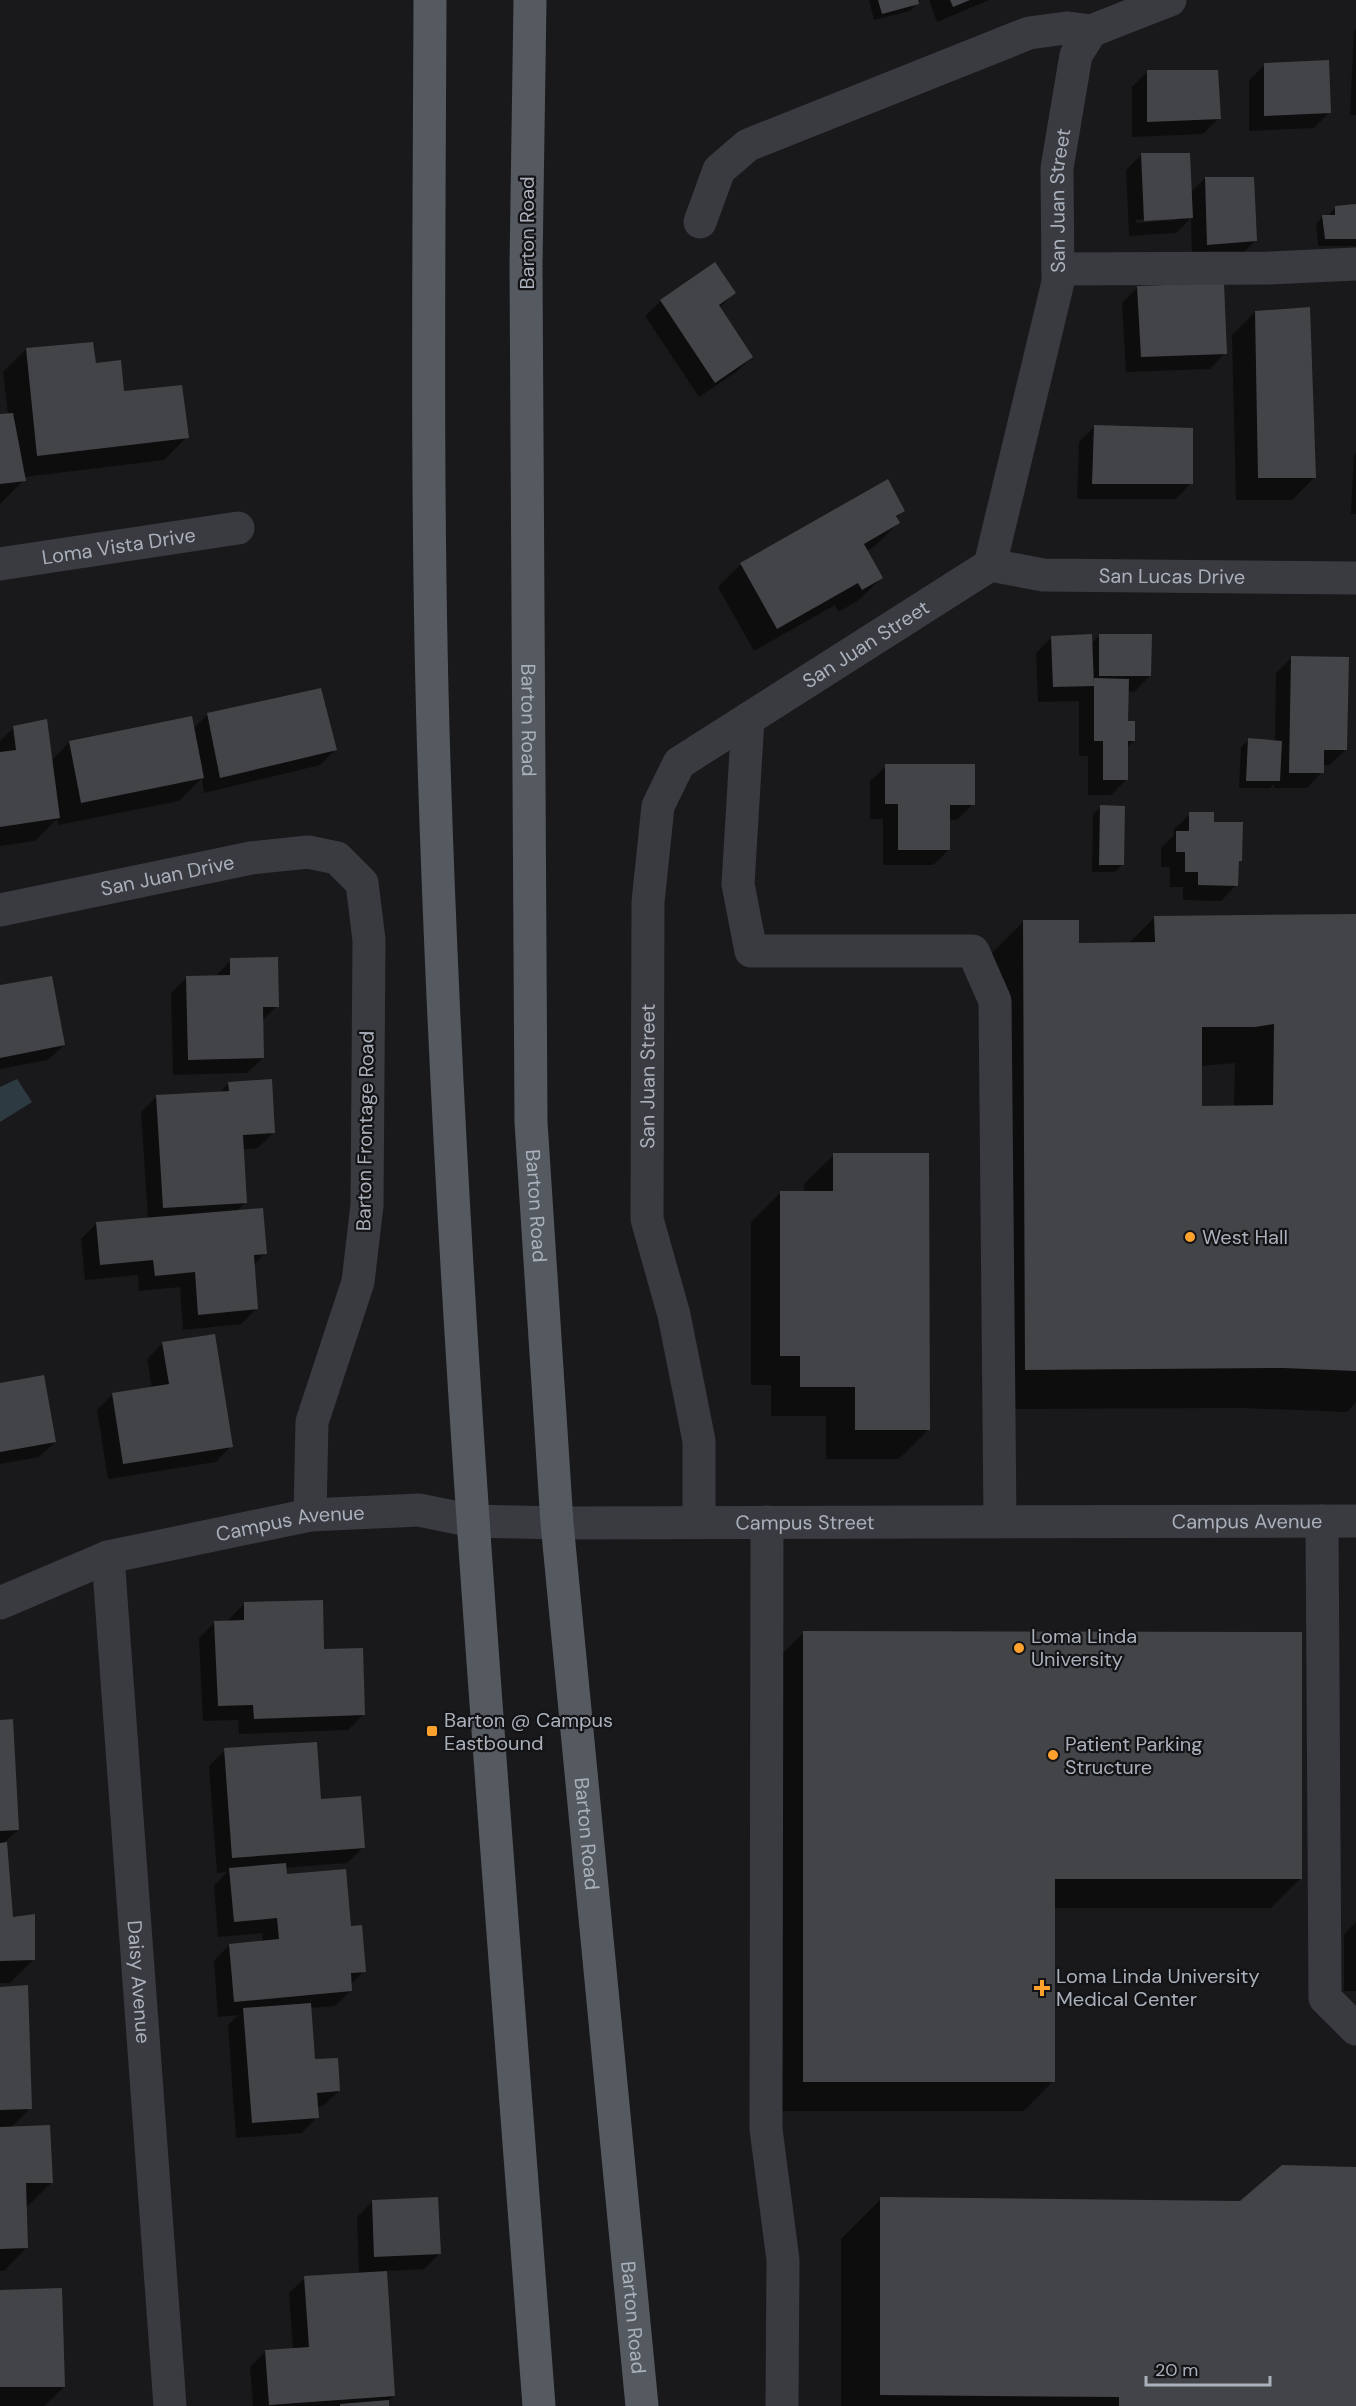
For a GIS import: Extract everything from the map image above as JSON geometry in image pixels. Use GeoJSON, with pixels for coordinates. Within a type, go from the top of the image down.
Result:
{"type":"FeatureCollection","features":[{"type":"Feature","properties":{"kind":"main road"},"geometry":{"type":"LineString","coordinates":[[430,0],[428,384],[434,762],[453,1196],[473,1521],[539,2406]]}},
{"type":"Feature","properties":{"kind":"main road","name":"Barton Road"},"geometry":{"type":"LineString","coordinates":[[530,0],[526,266],[531,1122],[557,1523],[642,2406]]}},
{"type":"Feature","properties":{"kind":"street"},"geometry":{"type":"LineString","coordinates":[[700,222],[719,170],[748,145],[1029,33],[1066,28],[1091,32],[1170,0]]}},
{"type":"Feature","properties":{"kind":"street","name":"San Juan Street"},"geometry":{"type":"LineString","coordinates":[[699,1522],[699,1441],[674,1315],[647,1219],[648,902],[658,806],[679,763],[990,565],[1058,282],[1057,168],[1076,55],[1091,32]]}},
{"type":"Feature","properties":{"kind":"street"},"geometry":{"type":"LineString","coordinates":[[1058,269],[1270,268],[1356,264]]}},
{"type":"Feature","properties":{"kind":"street","name":"Loma Vista Drive"},"geometry":{"type":"LineString","coordinates":[[0,564],[238,528]]}},
{"type":"Feature","properties":{"kind":"street","name":"San Lucas Drive"},"geometry":{"type":"LineString","coordinates":[[990,565],[1043,575],[1356,578]]}},
{"type":"Feature","properties":{"kind":"street"},"geometry":{"type":"LineString","coordinates":[[748,719],[738,884],[751,951],[973,951],[995,1001],[1000,1521]]}},
{"type":"Feature","properties":{"kind":"street","name":"San Juan Drive"},"geometry":{"type":"LineString","coordinates":[[0,910],[251,858],[308,852],[337,858]]}},
{"type":"Feature","properties":{"kind":"street","name":"Barton Frontage Road"},"geometry":{"type":"LineString","coordinates":[[310,1515],[312,1422],[358,1282],[367,1205],[369,940],[362,883],[337,858]]}},
{"type":"Feature","properties":{"kind":"street","name":"Campus Avenue"},"geometry":{"type":"LineString","coordinates":[[108,1557],[310,1515],[419,1510],[473,1521]]}},
{"type":"Feature","properties":{"kind":"street","name":"Campus Street"},"geometry":{"type":"LineString","coordinates":[[473,1521],[557,1523],[1138,1521]]}},
{"type":"Feature","properties":{"kind":"street","name":"Campus Avenue"},"geometry":{"type":"LineString","coordinates":[[1138,1521],[1356,1521]]}},
{"type":"Feature","properties":{"kind":"street"},"geometry":{"type":"LineString","coordinates":[[1322,1521],[1325,1998],[1356,2029]]}},
{"type":"Feature","properties":{"kind":"street"},"geometry":{"type":"LineString","coordinates":[[767,1522],[766,2129],[783,2260],[782,2406]]}},
{"type":"Feature","properties":{"kind":"street"},"geometry":{"type":"LineString","coordinates":[[0,1603],[108,1557]]}},
{"type":"Feature","properties":{"kind":"street","name":"Daisy Avenue"},"geometry":{"type":"LineString","coordinates":[[108,1557],[170,2406]]}},
{"type":"Feature","properties":{"kind":"shaded area"},"geometry":{"type":"Polygon","coordinates":[[[17,1079],[32,1102],[0,1122],[0,1087],[17,1079]]]}},
{"type":"Feature","properties":{"kind":"building"},"geometry":{"type":"Polygon","coordinates":[[[878,0],[918,0],[919,4],[882,14],[878,0]]]}},
{"type":"Feature","properties":{"kind":"building"},"geometry":{"type":"Polygon","coordinates":[[[950,0],[970,0],[953,7],[950,0]]]}},
{"type":"Feature","properties":{"kind":"building"},"geometry":{"type":"Polygon","coordinates":[[[1329,60],[1331,113],[1264,116],[1264,63],[1329,60]]]}},
{"type":"Feature","properties":{"kind":"building"},"geometry":{"type":"Polygon","coordinates":[[[1147,70],[1218,70],[1221,119],[1147,122],[1147,70]]]}},
{"type":"Feature","properties":{"kind":"building"},"geometry":{"type":"Polygon","coordinates":[[[1141,153],[1190,153],[1193,218],[1144,221],[1141,153]]]}},
{"type":"Feature","properties":{"kind":"building"},"geometry":{"type":"Polygon","coordinates":[[[1205,177],[1254,177],[1257,241],[1207,245],[1205,177]]]}},
{"type":"Feature","properties":{"kind":"building"},"geometry":{"type":"Polygon","coordinates":[[[1356,204],[1356,239],[1325,239],[1322,215],[1335,215],[1335,206],[1356,204]]]}},
{"type":"Feature","properties":{"kind":"building"},"geometry":{"type":"Polygon","coordinates":[[[715,262],[736,293],[719,305],[753,357],[715,383],[660,300],[715,262]]]}},
{"type":"Feature","properties":{"kind":"building"},"geometry":{"type":"Polygon","coordinates":[[[1224,283],[1227,354],[1141,357],[1137,286],[1224,283]]]}},
{"type":"Feature","properties":{"kind":"building"},"geometry":{"type":"Polygon","coordinates":[[[1310,307],[1316,478],[1258,478],[1255,311],[1310,307]]]}},
{"type":"Feature","properties":{"kind":"building"},"geometry":{"type":"Polygon","coordinates":[[[93,342],[96,363],[121,360],[124,391],[182,385],[189,438],[37,456],[26,348],[93,342]]]}},
{"type":"Feature","properties":{"kind":"building"},"geometry":{"type":"Polygon","coordinates":[[[13,413],[26,481],[0,484],[0,414],[13,413]]]}},
{"type":"Feature","properties":{"kind":"building"},"geometry":{"type":"Polygon","coordinates":[[[1094,425],[1193,428],[1193,484],[1092,484],[1094,425]]]}},
{"type":"Feature","properties":{"kind":"building"},"geometry":{"type":"Polygon","coordinates":[[[888,479],[905,511],[896,516],[900,523],[864,544],[883,578],[862,590],[858,583],[777,629],[740,563],[888,479]]]}},
{"type":"Feature","properties":{"kind":"building"},"geometry":{"type":"Polygon","coordinates":[[[1092,634],[1094,686],[1053,687],[1051,636],[1092,634]]]}},
{"type":"Feature","properties":{"kind":"building"},"geometry":{"type":"Polygon","coordinates":[[[1099,634],[1152,634],[1151,676],[1099,676],[1099,634]]]}},
{"type":"Feature","properties":{"kind":"building"},"geometry":{"type":"Polygon","coordinates":[[[1291,656],[1349,657],[1347,750],[1324,750],[1324,773],[1289,773],[1291,656]]]}},
{"type":"Feature","properties":{"kind":"building"},"geometry":{"type":"Polygon","coordinates":[[[1094,678],[1129,679],[1128,721],[1135,721],[1135,741],[1128,741],[1128,780],[1103,780],[1103,741],[1094,741],[1094,678]]]}},
{"type":"Feature","properties":{"kind":"building"},"geometry":{"type":"Polygon","coordinates":[[[321,688],[337,750],[220,778],[207,713],[321,688]]]}},
{"type":"Feature","properties":{"kind":"building"},"geometry":{"type":"Polygon","coordinates":[[[192,716],[204,778],[81,803],[69,741],[192,716]]]}},
{"type":"Feature","properties":{"kind":"building"},"geometry":{"type":"Polygon","coordinates":[[[47,719],[60,818],[0,827],[0,752],[16,750],[13,726],[47,719]]]}},
{"type":"Feature","properties":{"kind":"building"},"geometry":{"type":"Polygon","coordinates":[[[1248,738],[1282,741],[1280,781],[1246,781],[1248,738]]]}},
{"type":"Feature","properties":{"kind":"building"},"geometry":{"type":"Polygon","coordinates":[[[885,764],[975,764],[975,805],[950,805],[950,850],[898,850],[898,804],[885,804],[885,764]]]}},
{"type":"Feature","properties":{"kind":"building"},"geometry":{"type":"Polygon","coordinates":[[[1100,805],[1125,806],[1124,865],[1099,865],[1100,805]]]}},
{"type":"Feature","properties":{"kind":"building"},"geometry":{"type":"Polygon","coordinates":[[[1189,812],[1214,812],[1214,822],[1243,822],[1242,861],[1239,861],[1238,886],[1198,885],[1198,872],[1185,872],[1185,852],[1176,852],[1176,831],[1189,831],[1189,812]]]}},
{"type":"Feature","properties":{"kind":"building","name":"West Hall"},"geometry":{"type":"Polygon","coordinates":[[[1356,914],[1356,1371],[1283,1368],[1025,1370],[1023,920],[1079,920],[1079,943],[1155,942],[1154,916],[1356,914]],[[1274,1024],[1255,1027],[1202,1027],[1202,1106],[1273,1105],[1274,1024]]]}},
{"type":"Feature","properties":{"kind":"building"},"geometry":{"type":"Polygon","coordinates":[[[278,957],[279,1007],[263,1007],[264,1058],[188,1060],[186,976],[230,975],[230,958],[278,957]]]}},
{"type":"Feature","properties":{"kind":"building"},"geometry":{"type":"Polygon","coordinates":[[[52,976],[65,1045],[0,1058],[0,985],[52,976]]]}},
{"type":"Feature","properties":{"kind":"building"},"geometry":{"type":"Polygon","coordinates":[[[272,1079],[275,1133],[243,1135],[247,1203],[163,1208],[156,1095],[229,1091],[228,1082],[272,1079]]]}},
{"type":"Feature","properties":{"kind":"building"},"geometry":{"type":"Polygon","coordinates":[[[833,1153],[929,1153],[930,1430],[855,1430],[855,1387],[800,1387],[800,1356],[780,1356],[780,1191],[833,1191],[833,1153]]]}},
{"type":"Feature","properties":{"kind":"building"},"geometry":{"type":"Polygon","coordinates":[[[263,1208],[267,1254],[254,1255],[258,1309],[198,1315],[195,1272],[155,1276],[153,1260],[100,1265],[96,1222],[263,1208]]]}},
{"type":"Feature","properties":{"kind":"building"},"geometry":{"type":"Polygon","coordinates":[[[215,1334],[233,1447],[123,1464],[112,1393],[169,1384],[162,1342],[215,1334]]]}},
{"type":"Feature","properties":{"kind":"building"},"geometry":{"type":"Polygon","coordinates":[[[44,1375],[56,1442],[0,1452],[0,1383],[44,1375]]]}},
{"type":"Feature","properties":{"kind":"building"},"geometry":{"type":"Polygon","coordinates":[[[323,1600],[324,1649],[363,1648],[365,1715],[254,1719],[253,1705],[218,1706],[214,1621],[244,1620],[244,1602],[323,1600]]]}},
{"type":"Feature","properties":{"kind":"building","name":"Patient Parking Structure"},"geometry":{"type":"Polygon","coordinates":[[[803,1631],[1302,1632],[1302,1879],[1055,1879],[1055,2082],[803,2082],[803,1631]]]}},
{"type":"Feature","properties":{"kind":"building"},"geometry":{"type":"Polygon","coordinates":[[[13,1719],[19,1830],[0,1831],[0,1720],[13,1719]]]}},
{"type":"Feature","properties":{"kind":"building"},"geometry":{"type":"Polygon","coordinates":[[[317,1742],[321,1799],[361,1796],[365,1848],[232,1858],[224,1748],[317,1742]]]}},
{"type":"Feature","properties":{"kind":"building"},"geometry":{"type":"Polygon","coordinates":[[[7,1842],[13,1917],[35,1914],[35,1960],[0,1961],[0,1843],[7,1842]]]}},
{"type":"Feature","properties":{"kind":"building"},"geometry":{"type":"Polygon","coordinates":[[[286,1863],[287,1874],[346,1869],[351,1926],[362,1925],[366,1972],[351,1973],[352,1991],[234,2002],[229,1944],[279,1939],[277,1918],[234,1922],[229,1868],[286,1863]]]}},
{"type":"Feature","properties":{"kind":"building"},"geometry":{"type":"Polygon","coordinates":[[[28,1985],[32,2109],[0,2110],[0,1987],[28,1985]]]}},
{"type":"Feature","properties":{"kind":"building"},"geometry":{"type":"Polygon","coordinates":[[[311,2003],[315,2059],[338,2058],[340,2091],[317,2093],[319,2118],[252,2123],[243,2008],[311,2003]]]}},
{"type":"Feature","properties":{"kind":"building"},"geometry":{"type":"Polygon","coordinates":[[[50,2125],[53,2183],[26,2183],[28,2248],[0,2249],[0,2127],[50,2125]]]}},
{"type":"Feature","properties":{"kind":"building"},"geometry":{"type":"Polygon","coordinates":[[[1282,2165],[1356,2167],[1356,2406],[1119,2406],[1119,2397],[880,2395],[880,2197],[1240,2201],[1282,2165]]]}},
{"type":"Feature","properties":{"kind":"building"},"geometry":{"type":"Polygon","coordinates":[[[438,2197],[441,2254],[374,2257],[372,2200],[438,2197]]]}},
{"type":"Feature","properties":{"kind":"building"},"geometry":{"type":"Polygon","coordinates":[[[387,2271],[395,2396],[269,2405],[265,2350],[309,2347],[304,2276],[387,2271]]]}},
{"type":"Feature","properties":{"kind":"building"},"geometry":{"type":"Polygon","coordinates":[[[62,2288],[65,2387],[0,2387],[0,2290],[62,2288]]]}},
{"type":"Feature","properties":{"kind":"building"},"geometry":{"type":"Polygon","coordinates":[[[389,2400],[389,2406],[340,2406],[340,2404],[389,2400]]]}},
{"type":"Feature","properties":{"kind":"place","name":"West Hall"},"geometry":{"type":"Point","coordinates":[1190,1237]}},
{"type":"Feature","properties":{"kind":"place","name":"Loma Linda University"},"geometry":{"type":"Point","coordinates":[1019,1648]}},
{"type":"Feature","properties":{"kind":"place","name":"Barton @ Campus Eastbound"},"geometry":{"type":"Point","coordinates":[432,1731]}},
{"type":"Feature","properties":{"kind":"place","name":"Patient Parking Structure"},"geometry":{"type":"Point","coordinates":[1053,1755]}},
{"type":"Feature","properties":{"kind":"place","name":"Loma Linda University Medical Center"},"geometry":{"type":"Point","coordinates":[1042,1988]}}]}
